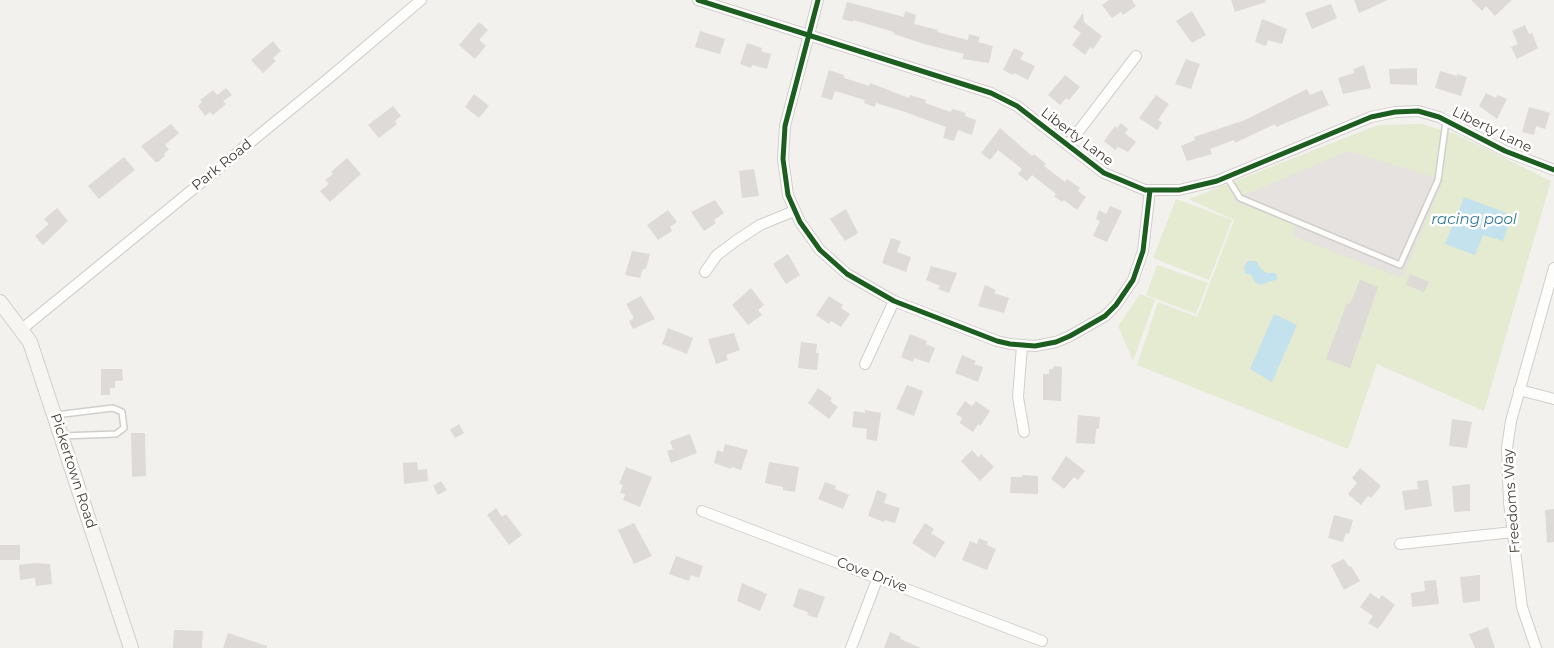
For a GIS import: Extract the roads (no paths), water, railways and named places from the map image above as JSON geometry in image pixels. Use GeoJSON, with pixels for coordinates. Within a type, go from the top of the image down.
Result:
{"type":"FeatureCollection","features":[{"type":"Feature","properties":{"kind":"street","name":"Park Road"},"geometry":{"type":"LineString","coordinates":[[22,328],[329,78],[421,0]]}},
{"type":"Feature","properties":{"kind":"street","name":"Liberty Lane"},"geometry":{"type":"LineString","coordinates":[[698,0],[991,93],[1017,106],[1104,173],[1132,186],[1150,190],[1197,187],[1371,117],[1395,112],[1418,111],[1446,120],[1505,151],[1554,170]]}},
{"type":"Feature","properties":{"kind":"street"},"geometry":{"type":"LineString","coordinates":[[818,0],[785,126],[783,143],[784,171],[794,210],[809,236],[833,263],[894,301],[997,341],[1022,346],[1056,342],[1070,336],[1105,316],[1116,305],[1134,280],[1139,266],[1147,226],[1150,190]]}},
{"type":"Feature","properties":{"kind":"street"},"geometry":{"type":"LineString","coordinates":[[1068,145],[1136,56]]}},
{"type":"Feature","properties":{"kind":"street"},"geometry":{"type":"LineString","coordinates":[[705,272],[717,256],[737,240],[760,225],[794,210]]}},
{"type":"Feature","properties":{"kind":"street","name":"Freedoms Way"},"geometry":{"type":"LineString","coordinates":[[1536,648],[1522,607],[1513,532],[1507,448],[1519,390],[1554,268]]}},
{"type":"Feature","properties":{"kind":"street"},"geometry":{"type":"LineString","coordinates":[[865,364],[894,301]]}},
{"type":"Feature","properties":{"kind":"street","name":"Pickertown Road"},"geometry":{"type":"LineString","coordinates":[[0,302],[22,328],[30,342],[131,648]]}},
{"type":"Feature","properties":{"kind":"street"},"geometry":{"type":"LineString","coordinates":[[1022,346],[1018,397],[1024,432]]}},
{"type":"Feature","properties":{"kind":"street"},"geometry":{"type":"LineString","coordinates":[[1519,390],[1554,398]]}},
{"type":"Feature","properties":{"kind":"street","name":"Cove Drive"},"geometry":{"type":"LineString","coordinates":[[702,511],[1042,641]]}},
{"type":"Feature","properties":{"kind":"street"},"geometry":{"type":"LineString","coordinates":[[1400,544],[1513,532]]}},
{"type":"Feature","properties":{"kind":"street"},"geometry":{"type":"LineString","coordinates":[[851,648],[878,577]]}},
{"type":"Feature","properties":{"kind":"lane"},"geometry":{"type":"LineString","coordinates":[[1226,176],[1240,198],[1400,265],[1438,180],[1446,120]]}},
{"type":"Feature","properties":{"kind":"lane"},"geometry":{"type":"LineString","coordinates":[[54,416],[113,408],[122,412],[124,428],[116,434],[62,436]]}},
{"type":"Feature","properties":{"kind":"water","name":"racing pool"},"geometry":{"type":"Polygon","coordinates":[[[1464,197],[1512,215],[1503,241],[1483,235],[1475,255],[1445,244],[1464,197]]]}},
{"type":"Feature","properties":{"kind":"water"},"geometry":{"type":"Polygon","coordinates":[[[1248,261],[1256,261],[1261,269],[1267,273],[1276,273],[1278,279],[1260,285],[1255,282],[1251,275],[1245,273],[1244,267],[1248,261]]]}},
{"type":"Feature","properties":{"kind":"water"},"geometry":{"type":"Polygon","coordinates":[[[1274,314],[1297,325],[1272,382],[1250,369],[1274,314]]]}}]}
